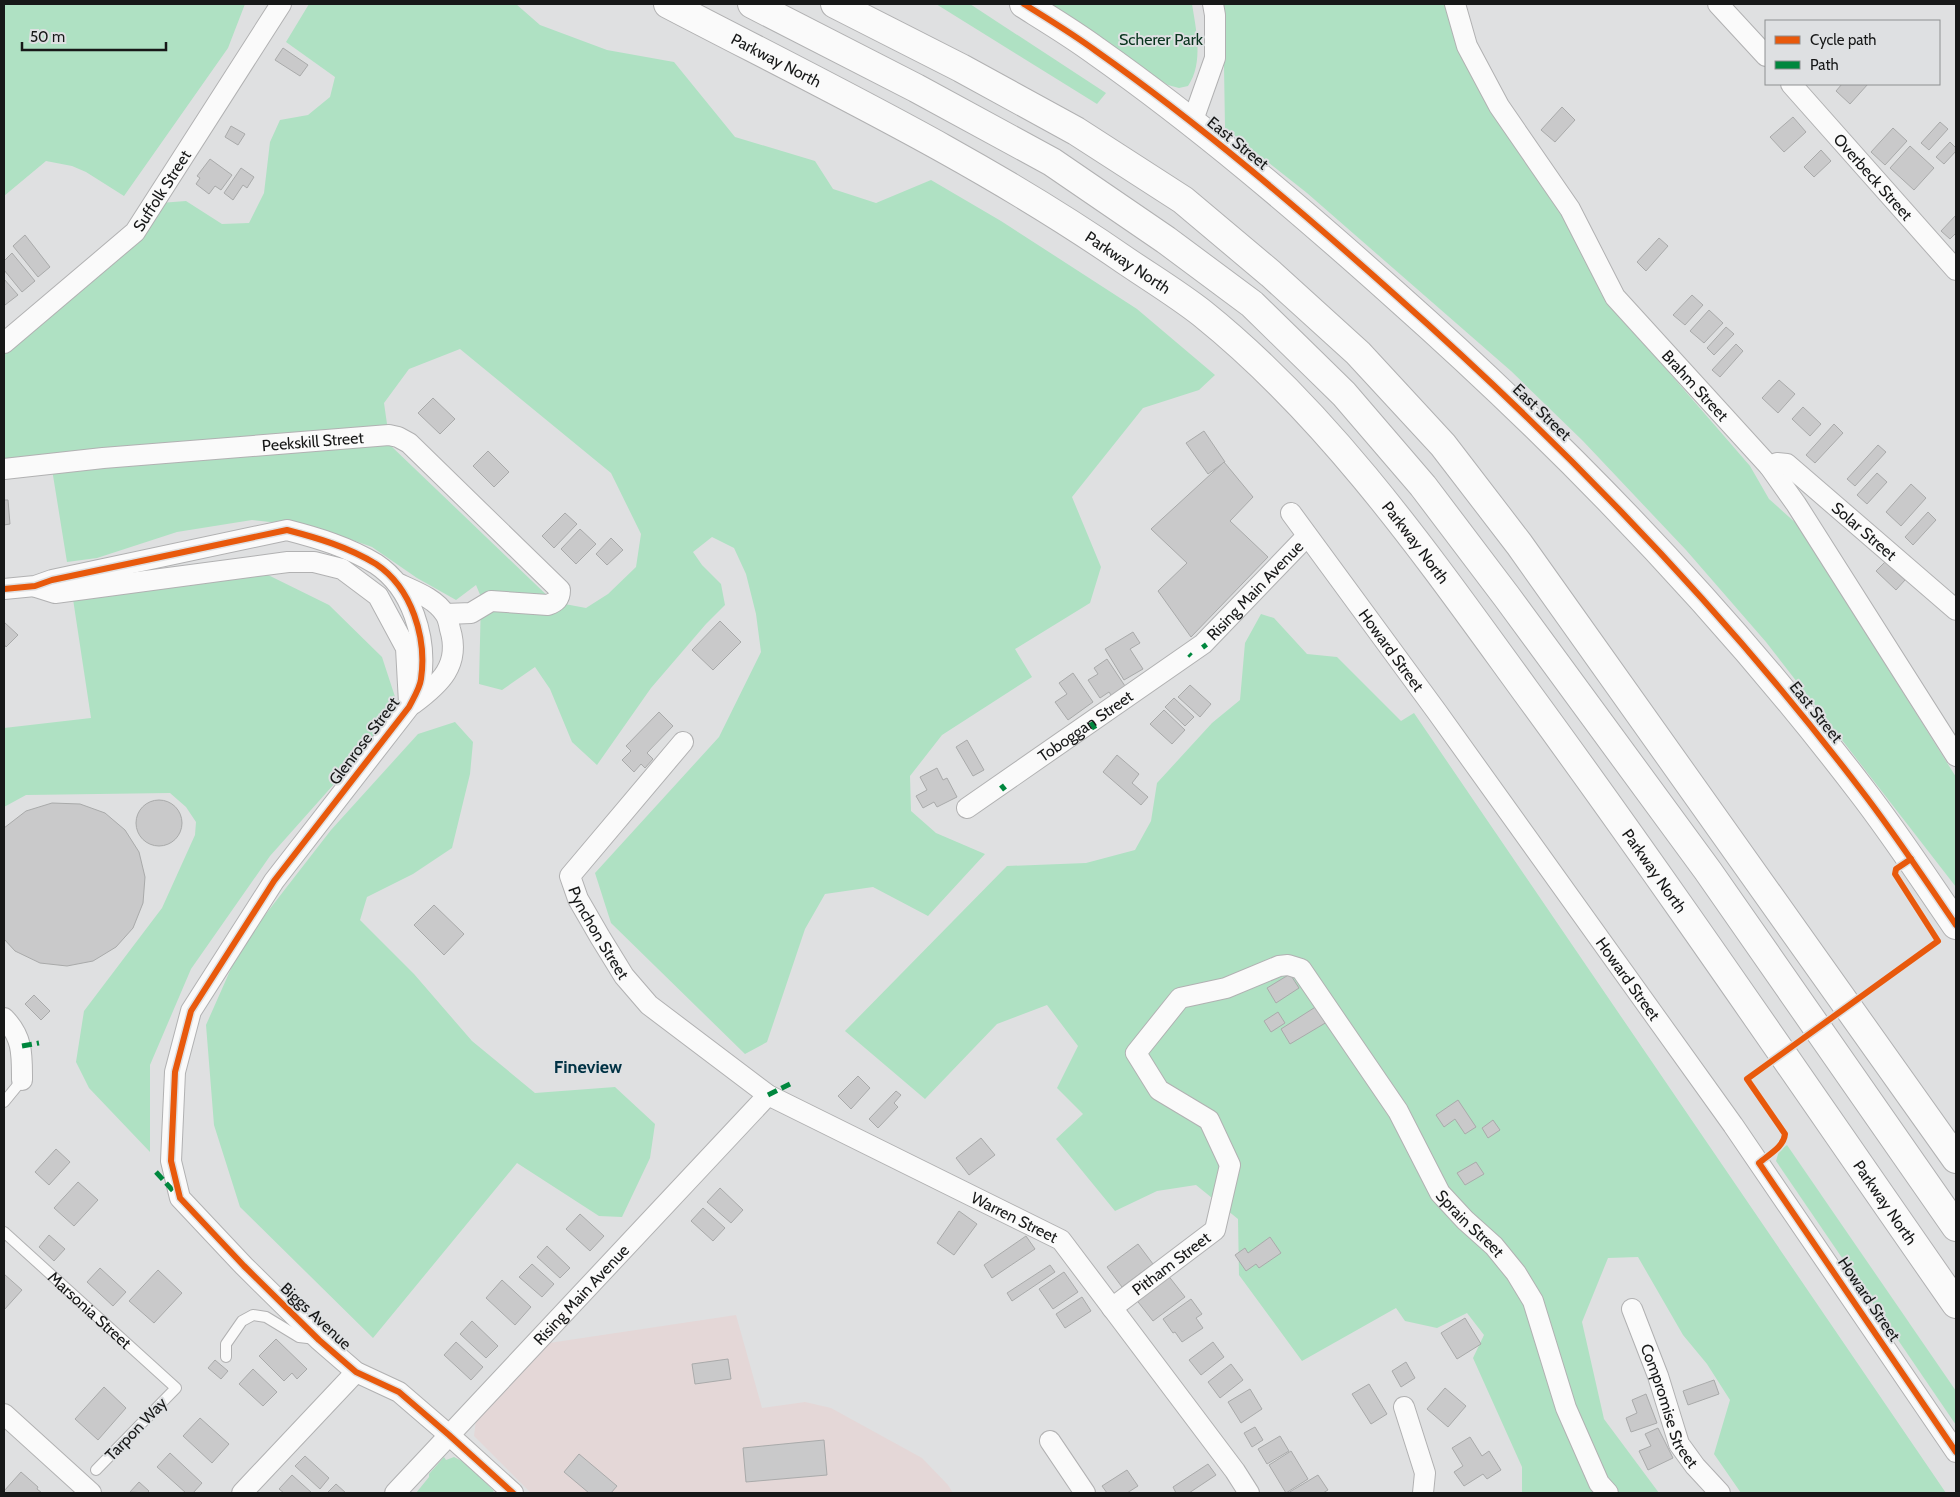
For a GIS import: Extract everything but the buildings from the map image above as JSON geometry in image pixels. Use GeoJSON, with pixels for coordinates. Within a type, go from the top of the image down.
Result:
{"type":"FeatureCollection","features":[{"type":"Feature","properties":{"kind":"main road","name":"Parkway North"},"geometry":{"type":"LineString","coordinates":[[668,4],[951,152],[1077,227],[1202,313],[1296,398],[1372,487],[1451,589],[1598,790],[1956,1304]]}},
{"type":"Feature","properties":{"kind":"main road"},"geometry":{"type":"LineString","coordinates":[[752,4],[916,88],[1052,162],[1166,240],[1252,304],[1344,394],[1423,486],[1537,637],[1708,871],[1956,1227]]}},
{"type":"Feature","properties":{"kind":"main road"},"geometry":{"type":"LineString","coordinates":[[835,4],[961,68],[1076,132],[1182,200],[1271,274],[1358,353],[1443,445],[1519,544],[1956,1159]]}},
{"type":"Feature","properties":{"kind":"main road","name":"East Street"},"geometry":{"type":"LineString","coordinates":[[1024,4],[1096,50],[1192,123],[1332,238],[1458,351],[1594,482],[1714,612],[1804,718],[1862,791],[1956,926]]}},
{"type":"Feature","properties":{"kind":"main road"},"geometry":{"type":"LineString","coordinates":[[1865,1031],[1956,1148]]}},
{"type":"Feature","properties":{"kind":"street","name":"Suffolk Street"},"geometry":{"type":"LineString","coordinates":[[4,343],[135,232],[282,4]]}},
{"type":"Feature","properties":{"kind":"street"},"geometry":{"type":"LineString","coordinates":[[1192,123],[1215,58],[1215,15],[1213,4]]}},
{"type":"Feature","properties":{"kind":"street","name":"Brahm Street"},"geometry":{"type":"LineString","coordinates":[[1455,4],[1467,46],[1499,106],[1570,209],[1615,297],[1768,466],[1796,504],[1956,756]]}},
{"type":"Feature","properties":{"kind":"street"},"geometry":{"type":"LineString","coordinates":[[1718,4],[1765,55]]}},
{"type":"Feature","properties":{"kind":"street","name":"Overbeck Street"},"geometry":{"type":"LineString","coordinates":[[1792,85],[1956,270]]}},
{"type":"Feature","properties":{"kind":"street","name":"Peekskill Street"},"geometry":{"type":"LineString","coordinates":[[4,470],[103,458],[389,435],[398,437],[409,443],[560,590],[560,596],[555,603],[548,605],[491,601],[471,613],[446,614]]}},
{"type":"Feature","properties":{"kind":"street","name":"Solar Street"},"geometry":{"type":"LineString","coordinates":[[1768,466],[1776,463],[1787,464],[1956,610]]}},
{"type":"Feature","properties":{"kind":"street","name":"Howard Street"},"geometry":{"type":"LineString","coordinates":[[1291,513],[1443,720],[1733,1125],[1956,1452]]}},
{"type":"Feature","properties":{"kind":"street","name":"Glenrose Street"},"geometry":{"type":"LineString","coordinates":[[35,586],[52,580],[287,530],[324,539],[353,551],[378,565],[397,583],[412,608],[421,635],[421,681],[409,707],[274,881],[191,1011],[175,1072],[171,1161],[180,1198]]}},
{"type":"Feature","properties":{"kind":"street","name":"Rising Main Avenue"},"geometry":{"type":"LineString","coordinates":[[1203,644],[1307,536]]}},
{"type":"Feature","properties":{"kind":"street","name":"Glenrose Street"},"geometry":{"type":"LineString","coordinates":[[35,586],[55,593],[288,562],[314,562],[342,569],[378,596],[406,648],[409,707]]}},
{"type":"Feature","properties":{"kind":"street"},"geometry":{"type":"LineString","coordinates":[[397,583],[427,597],[446,614],[454,644],[449,669],[427,694],[409,707]]}},
{"type":"Feature","properties":{"kind":"street"},"geometry":{"type":"LineString","coordinates":[[4,589],[35,586]]}},
{"type":"Feature","properties":{"kind":"street","name":"Toboggan Street"},"geometry":{"type":"LineString","coordinates":[[967,808],[1203,644]]}},
{"type":"Feature","properties":{"kind":"street","name":"Pynchon Street"},"geometry":{"type":"LineString","coordinates":[[683,742],[570,876],[578,898],[624,976],[649,1006],[768,1095]]}},
{"type":"Feature","properties":{"kind":"street","name":"Pitham Street"},"geometry":{"type":"LineString","coordinates":[[1112,1308],[1215,1230],[1230,1165],[1209,1120],[1160,1090],[1136,1053],[1180,998],[1226,988],[1279,966],[1288,964],[1301,969]]}},
{"type":"Feature","properties":{"kind":"street","name":"Sprain Street"},"geometry":{"type":"LineString","coordinates":[[1301,969],[1398,1111],[1440,1193],[1464,1220],[1494,1246],[1516,1273],[1533,1301],[1566,1408],[1599,1483],[1608,1493]]}},
{"type":"Feature","properties":{"kind":"street"},"geometry":{"type":"LineString","coordinates":[[4,1018],[10,1024],[22,1046],[22,1080]]}},
{"type":"Feature","properties":{"kind":"street","name":"Rising Main Avenue"},"geometry":{"type":"LineString","coordinates":[[395,1493],[768,1095]]}},
{"type":"Feature","properties":{"kind":"street","name":"Warren Street"},"geometry":{"type":"LineString","coordinates":[[768,1095],[1061,1240],[1249,1493]]}},
{"type":"Feature","properties":{"kind":"street","name":"Biggs Avenue"},"geometry":{"type":"LineString","coordinates":[[180,1198],[244,1266],[320,1340],[356,1372],[399,1392],[450,1435],[509,1492]]}},
{"type":"Feature","properties":{"kind":"street","name":"Compromise Street"},"geometry":{"type":"LineString","coordinates":[[1632,1310],[1658,1376],[1680,1444],[1695,1466],[1720,1493]]}},
{"type":"Feature","properties":{"kind":"street"},"geometry":{"type":"LineString","coordinates":[[242,1493],[356,1372]]}},
{"type":"Feature","properties":{"kind":"street"},"geometry":{"type":"LineString","coordinates":[[1404,1406],[1426,1472],[1422,1493]]}},
{"type":"Feature","properties":{"kind":"street"},"geometry":{"type":"LineString","coordinates":[[4,1414],[83,1491]]}},
{"type":"Feature","properties":{"kind":"street"},"geometry":{"type":"LineString","coordinates":[[1050,1441],[1085,1493]]}},
{"type":"Feature","properties":{"kind":"lane"},"geometry":{"type":"LineString","coordinates":[[4,1102],[22,1080]]}},
{"type":"Feature","properties":{"kind":"lane","name":"Marsonia Street"},"geometry":{"type":"LineString","coordinates":[[4,1232],[176,1388]]}},
{"type":"Feature","properties":{"kind":"lane"},"geometry":{"type":"LineString","coordinates":[[226,1357],[226,1344],[242,1321],[252,1315],[266,1317],[299,1337],[320,1340]]}},
{"type":"Feature","properties":{"kind":"lane","name":"Tarpon Way"},"geometry":{"type":"LineString","coordinates":[[96,1470],[176,1388]]}},
{"type":"Feature","properties":{"kind":"shaded area"},"geometry":{"type":"Polygon","coordinates":[[[736,1315],[762,1408],[805,1402],[831,1408],[922,1458],[948,1485],[953,1493],[531,1493],[474,1436],[476,1420],[549,1343],[736,1315]]]}},
{"type":"Feature","properties":{"kind":"green space"},"geometry":{"type":"Polygon","coordinates":[[[4,4],[245,4],[228,48],[124,196],[86,172],[72,166],[46,161],[4,196],[4,4]]]}},
{"type":"Feature","properties":{"kind":"green space"},"geometry":{"type":"Polygon","coordinates":[[[309,4],[516,4],[540,25],[607,50],[674,62],[735,137],[815,161],[833,189],[876,203],[931,180],[1001,221],[1137,309],[1215,375],[1199,390],[1143,408],[1072,497],[1101,567],[1090,603],[1015,649],[1032,677],[942,735],[910,776],[911,811],[936,833],[985,854],[928,916],[873,887],[825,894],[805,929],[767,1042],[745,1054],[611,923],[595,873],[719,737],[761,652],[756,614],[746,574],[734,548],[712,537],[693,552],[702,565],[721,584],[725,605],[706,624],[651,688],[597,765],[572,742],[550,689],[535,667],[502,690],[479,684],[481,597],[476,585],[456,600],[417,578],[372,547],[316,527],[252,520],[177,532],[97,558],[67,562],[51,463],[4,467],[4,350],[160,203],[186,201],[222,224],[249,223],[264,193],[270,142],[280,120],[308,115],[330,97],[335,77],[286,42],[309,4]],[[460,349],[409,369],[384,403],[390,445],[554,602],[586,608],[608,594],[636,567],[641,534],[611,473],[460,349]]]}},
{"type":"Feature","properties":{"kind":"green space"},"geometry":{"type":"Polygon","coordinates":[[[936,4],[970,4],[1106,93],[1097,104],[936,4]]]}},
{"type":"Feature","properties":{"kind":"green space","name":"Scherer Park"},"geometry":{"type":"Polygon","coordinates":[[[1041,4],[1192,4],[1198,46],[1193,77],[1188,86],[1179,88],[1168,85],[1041,4]]]}},
{"type":"Feature","properties":{"kind":"green space"},"geometry":{"type":"Polygon","coordinates":[[[1223,4],[1447,4],[1565,217],[1602,295],[1750,466],[1769,499],[1798,525],[1956,777],[1956,887],[1766,642],[1686,550],[1583,441],[1511,371],[1307,193],[1225,128],[1223,4]]]}},
{"type":"Feature","properties":{"kind":"green space"},"geometry":{"type":"Polygon","coordinates":[[[266,574],[329,605],[382,657],[398,706],[351,765],[270,856],[191,969],[150,1065],[150,1152],[89,1088],[76,1062],[84,1011],[162,908],[195,835],[196,822],[186,807],[170,793],[26,795],[4,807],[4,728],[91,718],[73,599],[266,574]]]}},
{"type":"Feature","properties":{"kind":"green space"},"geometry":{"type":"Polygon","coordinates":[[[1261,614],[1274,618],[1307,654],[1337,657],[1401,721],[1414,713],[1946,1493],[1741,1493],[1714,1454],[1730,1400],[1707,1364],[1683,1335],[1638,1257],[1608,1258],[1582,1322],[1604,1419],[1659,1493],[1522,1493],[1522,1467],[1473,1358],[1484,1335],[1467,1313],[1437,1328],[1405,1321],[1396,1308],[1302,1361],[1239,1275],[1238,1219],[1196,1185],[1157,1191],[1115,1211],[1056,1139],[1083,1114],[1057,1088],[1078,1046],[1047,1005],[997,1024],[925,1099],[845,1031],[1007,866],[1086,863],[1135,850],[1151,821],[1157,783],[1212,723],[1240,700],[1245,643],[1261,614]]]}},
{"type":"Feature","properties":{"kind":"green space"},"geometry":{"type":"Polygon","coordinates":[[[455,722],[473,742],[470,774],[452,848],[413,874],[367,897],[360,920],[414,974],[472,1041],[535,1093],[615,1087],[655,1124],[650,1158],[622,1217],[599,1216],[517,1163],[373,1338],[240,1207],[214,1125],[206,1025],[241,946],[331,830],[418,734],[455,722]]]}},
{"type":"Feature","properties":{"kind":"green space"},"geometry":{"type":"Polygon","coordinates":[[[1787,1145],[1956,1391],[1956,1425],[1776,1161],[1779,1151],[1787,1145]]]}},
{"type":"Feature","properties":{"kind":"green space"},"geometry":{"type":"Polygon","coordinates":[[[444,1457],[446,1460],[454,1457],[466,1463],[494,1491],[492,1493],[416,1493],[444,1457]]]}},
{"type":"Feature","properties":{"kind":"marked path"},"geometry":{"type":"LineString","coordinates":[[1203,644],[1206,648]]}},
{"type":"Feature","properties":{"kind":"marked path"},"geometry":{"type":"LineString","coordinates":[[1091,722],[1095,729]]}},
{"type":"Feature","properties":{"kind":"marked path"},"geometry":{"type":"LineString","coordinates":[[1001,785],[1005,790]]}},
{"type":"Feature","properties":{"kind":"marked path"},"geometry":{"type":"LineString","coordinates":[[22,1046],[39,1043]]}},
{"type":"Feature","properties":{"kind":"marked path"},"geometry":{"type":"LineString","coordinates":[[768,1095],[790,1084]]}},
{"type":"Feature","properties":{"kind":"marked path"},"geometry":{"type":"LineString","coordinates":[[156,1172],[176,1194]]}},
{"type":"Feature","properties":{"kind":"cycle path"},"geometry":{"type":"LineString","coordinates":[[1024,4],[1078,39],[1174,108],[1286,199],[1457,351],[1580,470],[1640,531],[1754,657],[1886,823],[1956,925]]}},
{"type":"Feature","properties":{"kind":"cycle path"},"geometry":{"type":"LineString","coordinates":[[4,589],[35,586],[52,580],[287,530],[333,544],[376,564],[389,574],[408,600],[419,631],[422,647],[421,679],[418,690],[409,707],[274,881],[191,1011],[175,1072],[171,1161],[180,1198],[244,1266],[319,1340],[356,1372],[399,1392],[513,1493]]}},
{"type":"Feature","properties":{"kind":"cycle path"},"geometry":{"type":"LineString","coordinates":[[1911,859],[1896,869],[1895,874],[1938,941],[1747,1079],[1785,1134],[1779,1147],[1759,1163],[1956,1452]]}},
{"type":"Feature","properties":{"kind":"district","name":"Fineview"},"geometry":{"type":"Point","coordinates":[588,1067]}}]}
